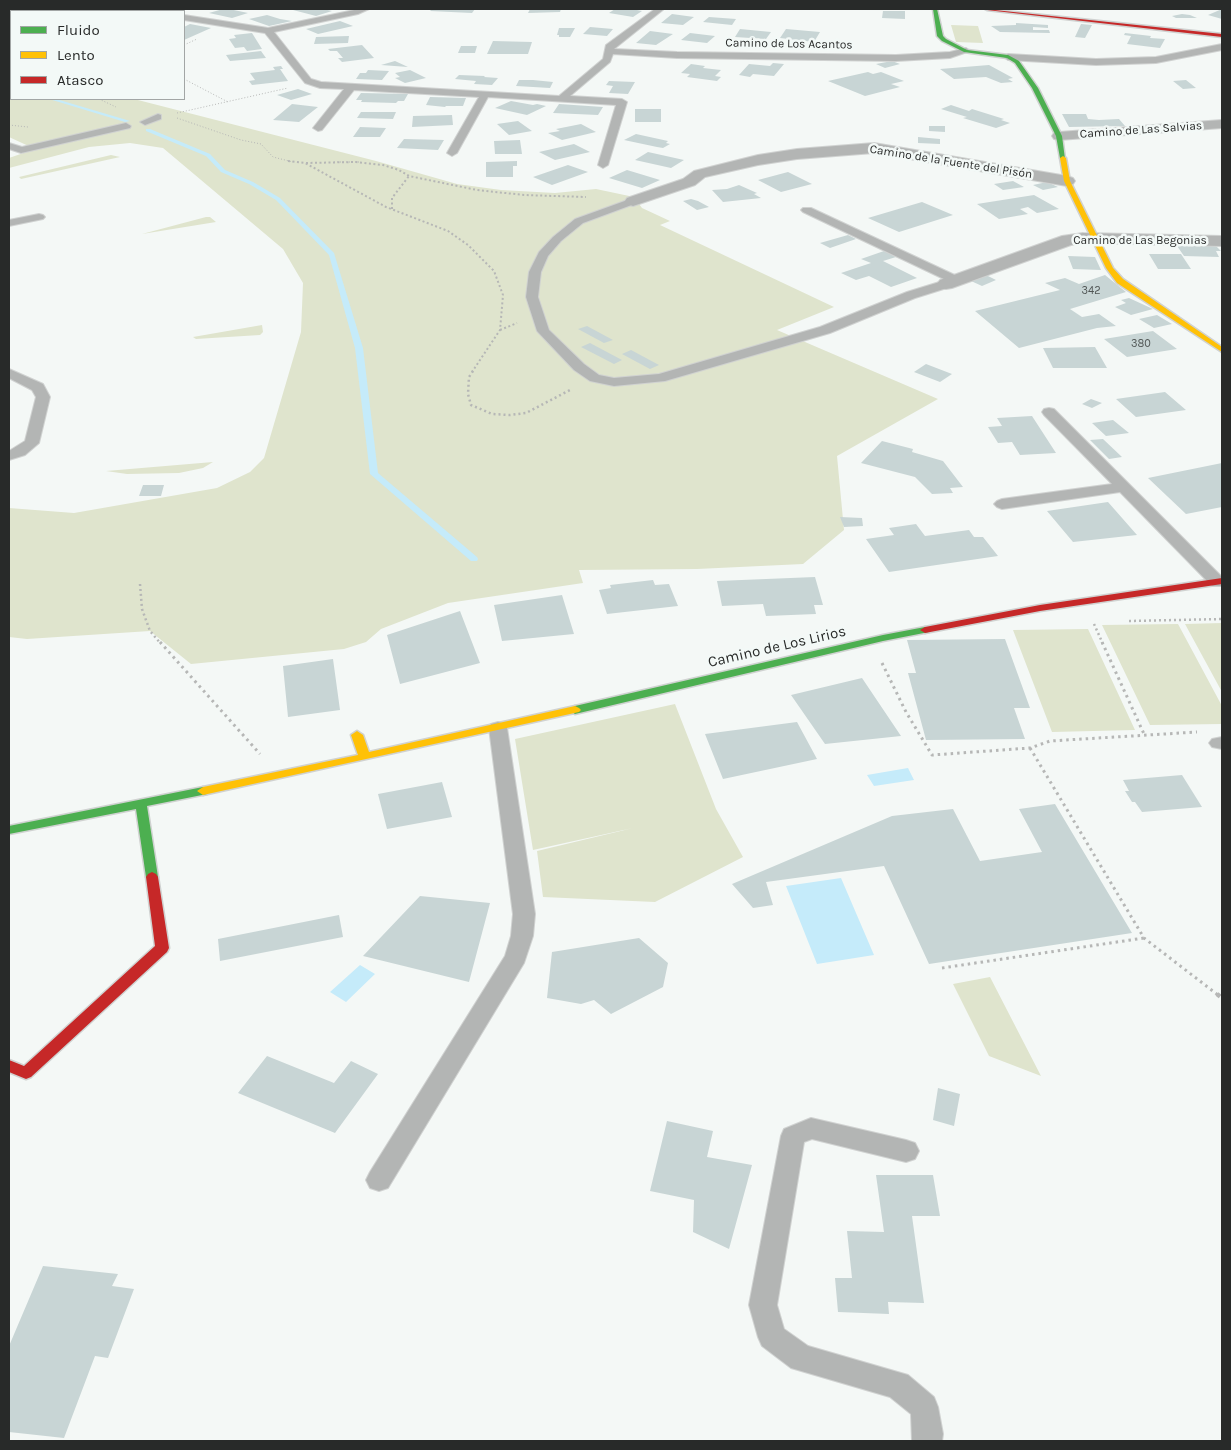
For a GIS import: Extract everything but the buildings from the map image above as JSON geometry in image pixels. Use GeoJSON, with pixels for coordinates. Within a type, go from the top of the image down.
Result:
{"type":"FeatureCollection","features":[{"type":"Feature","properties":{"kind":"street"},"geometry":{"type":"LineString","coordinates":[[935,9],[940,36],[951,45],[966,51],[1008,57],[1017,62],[1035,88],[1059,136],[1066,181],[1110,268],[1120,281],[1222,350]]}},
{"type":"Feature","properties":{"kind":"street"},"geometry":{"type":"LineString","coordinates":[[987,9],[1222,36]]}},
{"type":"Feature","properties":{"kind":"street","name":"Camino de Las Salvias"},"geometry":{"type":"LineString","coordinates":[[1059,136],[1222,124]]}},
{"type":"Feature","properties":{"kind":"street","name":"Camino de la Fuente del Pisón"},"geometry":{"type":"LineString","coordinates":[[634,201],[688,182],[700,174],[758,160],[796,154],[874,148],[1066,181]]}},
{"type":"Feature","properties":{"kind":"street","name":"Camino de Las Begonias"},"geometry":{"type":"LineString","coordinates":[[951,282],[1068,240],[1222,241]]}},
{"type":"Feature","properties":{"kind":"street","name":"Camino de Los Lirios"},"geometry":{"type":"LineString","coordinates":[[9,830],[280,776],[498,728],[872,641],[1040,608],[1220,581]]}},
{"type":"Feature","properties":{"kind":"street"},"geometry":{"type":"LineString","coordinates":[[357,735],[365,757]]}},
{"type":"Feature","properties":{"kind":"street"},"geometry":{"type":"LineString","coordinates":[[9,1066],[26,1073],[162,948],[141,803]]}},
{"type":"Feature","properties":{"kind":"lane"},"geometry":{"type":"LineString","coordinates":[[185,18],[268,31],[365,9]]}},
{"type":"Feature","properties":{"kind":"lane"},"geometry":{"type":"LineString","coordinates":[[561,99],[607,60],[610,51],[608,47],[660,9]]}},
{"type":"Feature","properties":{"kind":"lane"},"geometry":{"type":"LineString","coordinates":[[268,31],[308,81],[320,85],[622,102],[603,165]]}},
{"type":"Feature","properties":{"kind":"lane"},"geometry":{"type":"LineString","coordinates":[[1008,57],[1087,62],[1156,60],[1222,47]]}},
{"type":"Feature","properties":{"kind":"lane","name":"Camino de Los Acantos"},"geometry":{"type":"LineString","coordinates":[[610,51],[677,56],[896,58],[950,55],[966,51]]}},
{"type":"Feature","properties":{"kind":"lane"},"geometry":{"type":"LineString","coordinates":[[318,128],[352,86]]}},
{"type":"Feature","properties":{"kind":"lane"},"geometry":{"type":"LineString","coordinates":[[452,153],[485,94]]}},
{"type":"Feature","properties":{"kind":"lane"},"geometry":{"type":"LineString","coordinates":[[145,122],[158,117]]}},
{"type":"Feature","properties":{"kind":"lane"},"geometry":{"type":"LineString","coordinates":[[9,154],[126,126]]}},
{"type":"Feature","properties":{"kind":"lane"},"geometry":{"type":"LineString","coordinates":[[9,146],[21,150]]}},
{"type":"Feature","properties":{"kind":"lane"},"geometry":{"type":"LineString","coordinates":[[634,201],[579,220],[557,239],[543,255],[535,272],[532,297],[543,331],[579,367],[595,378],[614,382],[660,378],[825,330],[951,282]]}},
{"type":"Feature","properties":{"kind":"lane"},"geometry":{"type":"LineString","coordinates":[[807,210],[951,282]]}},
{"type":"Feature","properties":{"kind":"lane"},"geometry":{"type":"LineString","coordinates":[[9,223],[38,217]]}},
{"type":"Feature","properties":{"kind":"lane"},"geometry":{"type":"LineString","coordinates":[[9,373],[38,388],[43,398],[32,443],[20,452],[9,456]]}},
{"type":"Feature","properties":{"kind":"lane"},"geometry":{"type":"LineString","coordinates":[[1049,412],[1220,581]]}},
{"type":"Feature","properties":{"kind":"lane"},"geometry":{"type":"LineString","coordinates":[[1002,504],[1124,487]]}},
{"type":"Feature","properties":{"kind":"lane"},"geometry":{"type":"LineString","coordinates":[[379,1180],[516,957],[522,936],[524,914],[498,728]]}},
{"type":"Feature","properties":{"kind":"lane"},"geometry":{"type":"LineString","coordinates":[[906,1151],[811,1128],[793,1136],[763,1305],[772,1337],[801,1358],[898,1384],[924,1407],[928,1434],[927,1441]]}},
{"type":"Feature","properties":{"kind":"path"},"geometry":{"type":"LineString","coordinates":[[185,80],[228,102]]}},
{"type":"Feature","properties":{"kind":"path"},"geometry":{"type":"LineString","coordinates":[[158,117],[313,82]]}},
{"type":"Feature","properties":{"kind":"path"},"geometry":{"type":"LineString","coordinates":[[170,114],[172,117],[242,140],[261,144],[273,157],[295,163],[356,162],[383,165],[399,170],[409,176],[477,190],[524,195],[586,197]]}},
{"type":"Feature","properties":{"kind":"path"},"geometry":{"type":"LineString","coordinates":[[305,163],[392,210],[448,231],[468,245],[494,271],[503,295],[500,330],[469,377],[468,394],[471,405],[492,414],[510,415],[526,412],[595,378]]}},
{"type":"Feature","properties":{"kind":"path"},"geometry":{"type":"LineString","coordinates":[[392,210],[392,198],[409,176]]}},
{"type":"Feature","properties":{"kind":"path"},"geometry":{"type":"LineString","coordinates":[[140,584],[142,609],[150,631],[280,776]]}},
{"type":"Feature","properties":{"kind":"path"},"geometry":{"type":"LineString","coordinates":[[1122,621],[1222,619]]}},
{"type":"Feature","properties":{"kind":"path"},"geometry":{"type":"LineString","coordinates":[[1103,621],[1093,622],[1144,734]]}},
{"type":"Feature","properties":{"kind":"path"},"geometry":{"type":"LineString","coordinates":[[872,641],[906,712],[932,755],[1030,748],[1050,741],[1203,732]]}},
{"type":"Feature","properties":{"kind":"path"},"geometry":{"type":"LineString","coordinates":[[1030,748],[1144,938],[1222,998]]}},
{"type":"Feature","properties":{"kind":"path"},"geometry":{"type":"LineString","coordinates":[[942,968],[1144,938]]}},
{"type":"Feature","properties":{"kind":"green space"},"geometry":{"type":"Polygon","coordinates":[[[951,25],[978,26],[983,43],[956,42],[951,25]]]}},
{"type":"Feature","properties":{"kind":"green space"},"geometry":{"type":"Polygon","coordinates":[[[9,33],[10,100],[138,100],[376,161],[457,184],[501,190],[555,193],[596,189],[634,197],[642,208],[670,221],[660,225],[834,307],[777,330],[938,399],[837,456],[844,530],[803,564],[697,569],[579,570],[583,583],[448,603],[381,629],[366,642],[344,649],[191,664],[150,631],[27,639],[9,637],[9,508],[74,513],[217,488],[250,472],[264,458],[301,332],[303,283],[283,249],[163,148],[130,143],[89,147],[9,168],[9,158],[35,149],[9,137],[9,33]]]}},
{"type":"Feature","properties":{"kind":"green space"},"geometry":{"type":"Polygon","coordinates":[[[111,155],[120,157],[21,179],[19,177],[111,155]]]}},
{"type":"Feature","properties":{"kind":"green space"},"geometry":{"type":"Polygon","coordinates":[[[210,217],[216,222],[142,234],[210,217]]]}},
{"type":"Feature","properties":{"kind":"green space"},"geometry":{"type":"Polygon","coordinates":[[[262,325],[263,332],[260,335],[196,339],[193,337],[262,325]]]}},
{"type":"Feature","properties":{"kind":"green space"},"geometry":{"type":"Polygon","coordinates":[[[213,462],[203,468],[179,473],[127,474],[106,471],[213,462]]]}},
{"type":"Feature","properties":{"kind":"green space"},"geometry":{"type":"Polygon","coordinates":[[[1222,623],[1222,692],[1185,624],[1222,623]]]}},
{"type":"Feature","properties":{"kind":"green space"},"geometry":{"type":"Polygon","coordinates":[[[1178,624],[1222,706],[1222,724],[1150,725],[1102,625],[1178,624]]]}},
{"type":"Feature","properties":{"kind":"green space"},"geometry":{"type":"Polygon","coordinates":[[[1088,629],[1135,730],[1052,732],[1013,630],[1088,629]]]}},
{"type":"Feature","properties":{"kind":"green space"},"geometry":{"type":"Polygon","coordinates":[[[675,704],[716,809],[743,857],[655,902],[543,897],[537,851],[633,828],[533,850],[515,739],[675,704]]]}},
{"type":"Feature","properties":{"kind":"green space"},"geometry":{"type":"Polygon","coordinates":[[[990,977],[1041,1076],[989,1056],[953,984],[990,977]]]}},
{"type":"Feature","properties":{"kind":"water"},"geometry":{"type":"Polygon","coordinates":[[[908,768],[914,780],[874,786],[867,775],[908,768]]]}},
{"type":"Feature","properties":{"kind":"water"},"geometry":{"type":"Polygon","coordinates":[[[841,878],[874,955],[817,964],[786,886],[841,878]]]}},
{"type":"Feature","properties":{"kind":"water"},"geometry":{"type":"Polygon","coordinates":[[[360,965],[375,974],[346,1002],[330,992],[360,965]]]}},
{"type":"Feature","properties":{"kind":"waterway"},"geometry":{"type":"LineString","coordinates":[[54,100],[127,121]]}},
{"type":"Feature","properties":{"kind":"waterway"},"geometry":{"type":"LineString","coordinates":[[148,130],[208,155],[223,171],[251,183],[278,199],[332,254],[359,348],[374,474],[474,559]]}},
{"type":"Feature","properties":{"kind":"traffic: fast"},"geometry":{"type":"LineString","coordinates":[[935,9],[940,36],[944,40],[966,51],[1008,57],[1017,62],[1035,88],[1059,136],[1063,158]]}},
{"type":"Feature","properties":{"kind":"traffic: fast"},"geometry":{"type":"LineString","coordinates":[[575,710],[883,638],[925,630]]}},
{"type":"Feature","properties":{"kind":"traffic: fast"},"geometry":{"type":"LineString","coordinates":[[9,830],[203,791]]}},
{"type":"Feature","properties":{"kind":"traffic: fast"},"geometry":{"type":"LineString","coordinates":[[141,803],[152,877]]}},
{"type":"Feature","properties":{"kind":"traffic: slow"},"geometry":{"type":"LineString","coordinates":[[1063,158],[1067,181],[1110,268],[1120,281],[1222,350]]}},
{"type":"Feature","properties":{"kind":"traffic: slow"},"geometry":{"type":"LineString","coordinates":[[357,735],[365,757],[575,710]]}},
{"type":"Feature","properties":{"kind":"traffic: slow"},"geometry":{"type":"LineString","coordinates":[[203,791],[365,757]]}},
{"type":"Feature","properties":{"kind":"traffic: jam"},"geometry":{"type":"LineString","coordinates":[[987,9],[1222,36]]}},
{"type":"Feature","properties":{"kind":"traffic: jam"},"geometry":{"type":"LineString","coordinates":[[925,630],[1040,608],[1222,581]]}},
{"type":"Feature","properties":{"kind":"traffic: jam"},"geometry":{"type":"LineString","coordinates":[[9,1066],[26,1073],[162,948],[152,877]]}}]}
